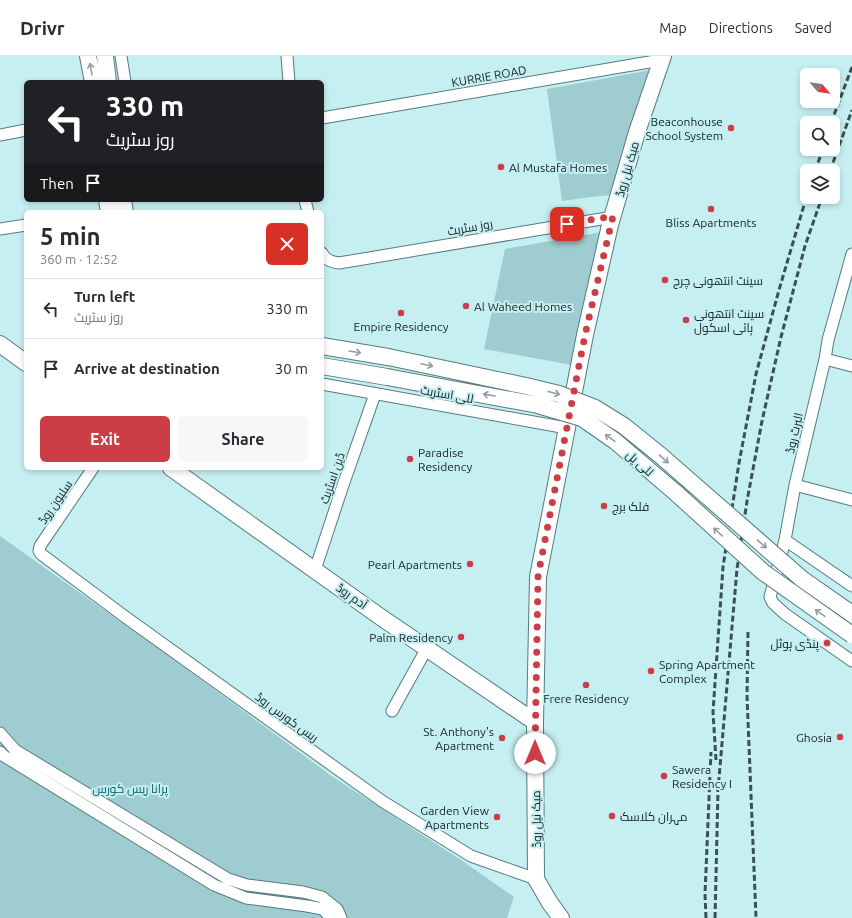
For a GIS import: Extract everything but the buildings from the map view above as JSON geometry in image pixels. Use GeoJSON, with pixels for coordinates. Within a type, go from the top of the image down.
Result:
{"type":"FeatureCollection","features":[{"type":"Feature","properties":{"kind":"street"},"geometry":{"type":"LineString","coordinates":[[88,56],[93,80]]}},
{"type":"Feature","properties":{"kind":"street"},"geometry":{"type":"LineString","coordinates":[[105,56],[108,80]]}},
{"type":"Feature","properties":{"kind":"street"},"geometry":{"type":"LineString","coordinates":[[121,56],[125,80]]}},
{"type":"Feature","properties":{"kind":"street"},"geometry":{"type":"LineString","coordinates":[[287,56],[289,80]]}},
{"type":"Feature","properties":{"kind":"street","name":"KURRIE ROAD"},"geometry":{"type":"LineString","coordinates":[[324,118],[662,58]]}},
{"type":"Feature","properties":{"kind":"street","name":"میک نیل روڈ"},"geometry":{"type":"LineString","coordinates":[[561,918],[536,879],[535,722],[538,576],[585,335],[613,216],[637,132],[662,58]]}},
{"type":"Feature","properties":{"kind":"street"},"geometry":{"type":"LineString","coordinates":[[0,135],[24,130]]}},
{"type":"Feature","properties":{"kind":"street","name":"روز سٹریٹ"},"geometry":{"type":"LineString","coordinates":[[324,258],[332,262],[339,263],[613,216]]}},
{"type":"Feature","properties":{"kind":"street"},"geometry":{"type":"LineString","coordinates":[[0,229],[24,225]]}},
{"type":"Feature","properties":{"kind":"street","name":"البرٹ روڈ"},"geometry":{"type":"LineString","coordinates":[[852,254],[828,340],[825,359],[795,485],[785,540],[770,597],[773,603],[785,614],[852,661]]}},
{"type":"Feature","properties":{"kind":"street"},"geometry":{"type":"LineString","coordinates":[[0,344],[24,362]]}},
{"type":"Feature","properties":{"kind":"street","name":"للی پل"},"geometry":{"type":"LineString","coordinates":[[324,346],[388,357],[526,386],[559,394],[595,408],[624,426],[660,455],[802,579],[852,614]]}},
{"type":"Feature","properties":{"kind":"street"},"geometry":{"type":"LineString","coordinates":[[825,359],[852,366]]}},
{"type":"Feature","properties":{"kind":"street","name":"للی پل"},"geometry":{"type":"LineString","coordinates":[[324,366],[387,376],[538,404],[582,418],[615,441],[676,493],[763,572],[852,635]]}},
{"type":"Feature","properties":{"kind":"street","name":"للی اسٹریٹ"},"geometry":{"type":"LineString","coordinates":[[324,384],[567,428]]}},
{"type":"Feature","properties":{"kind":"street","name":"ڈین اسٹریٹ"},"geometry":{"type":"LineString","coordinates":[[315,570],[375,394]]}},
{"type":"Feature","properties":{"kind":"street","name":"سلیون روڈ"},"geometry":{"type":"LineString","coordinates":[[39,551],[40,546],[92,470]]}},
{"type":"Feature","properties":{"kind":"street","name":"آدم روڈ"},"geometry":{"type":"LineString","coordinates":[[174,470],[426,648],[535,722]]}},
{"type":"Feature","properties":{"kind":"street"},"geometry":{"type":"LineString","coordinates":[[795,485],[852,500]]}},
{"type":"Feature","properties":{"kind":"street"},"geometry":{"type":"LineString","coordinates":[[785,540],[852,586]]}},
{"type":"Feature","properties":{"kind":"street","name":"ریس کورس روڈ"},"geometry":{"type":"LineString","coordinates":[[39,551],[40,554],[124,616],[382,801],[471,856],[536,879]]}},
{"type":"Feature","properties":{"kind":"street"},"geometry":{"type":"LineString","coordinates":[[392,711],[426,648]]}},
{"type":"Feature","properties":{"kind":"street"},"geometry":{"type":"LineString","coordinates":[[0,733],[15,750],[228,879],[248,886],[304,892],[322,897],[337,909],[341,918]]}},
{"type":"Feature","properties":{"kind":"street"},"geometry":{"type":"LineString","coordinates":[[0,752],[4,756],[214,885],[246,898],[323,909],[331,918]]}},
{"type":"Feature","properties":{"kind":"green space"},"geometry":{"type":"Polygon","coordinates":[[[651,70],[612,195],[562,201],[547,89],[651,70]]]}},
{"type":"Feature","properties":{"kind":"green space"},"geometry":{"type":"Polygon","coordinates":[[[602,232],[572,365],[484,349],[505,249],[602,232]]]}},
{"type":"Feature","properties":{"kind":"green space","name":"پرانا ریس کورس"},"geometry":{"type":"Polygon","coordinates":[[[0,536],[166,654],[333,777],[461,860],[514,897],[507,918],[0,918],[0,536]]]}},
{"type":"Feature","properties":{"kind":"railway"},"geometry":{"type":"LineString","coordinates":[[834,116],[852,67]]}},
{"type":"Feature","properties":{"kind":"railway"},"geometry":{"type":"LineString","coordinates":[[833,164],[852,110]]}},
{"type":"Feature","properties":{"kind":"railway"},"geometry":{"type":"LineString","coordinates":[[818,164],[820,156]]}},
{"type":"Feature","properties":{"kind":"railway"},"geometry":{"type":"LineString","coordinates":[[716,760],[713,712],[723,567],[739,463],[756,374],[804,204]]}},
{"type":"Feature","properties":{"kind":"railway"},"geometry":{"type":"LineString","coordinates":[[715,918],[718,790],[737,569],[747,501],[762,421],[781,337],[805,246],[820,204]]}},
{"type":"Feature","properties":{"kind":"railway"},"geometry":{"type":"LineString","coordinates":[[748,632],[747,696],[756,918]]}},
{"type":"Feature","properties":{"kind":"railway"},"geometry":{"type":"LineString","coordinates":[[706,918],[705,894],[711,752]]}},
{"type":"Feature","properties":{"kind":"place","name":"Beaconhouse School System"},"geometry":{"type":"Point","coordinates":[731,128]}},
{"type":"Feature","properties":{"kind":"place","name":"Al Mustafa Homes"},"geometry":{"type":"Point","coordinates":[501,167]}},
{"type":"Feature","properties":{"kind":"place","name":"Bliss Apartments"},"geometry":{"type":"Point","coordinates":[711,209]}},
{"type":"Feature","properties":{"kind":"place","name":"سینٹ انتھونی چرچ"},"geometry":{"type":"Point","coordinates":[665,280]}},
{"type":"Feature","properties":{"kind":"place","name":"Al Waheed Homes"},"geometry":{"type":"Point","coordinates":[466,306]}},
{"type":"Feature","properties":{"kind":"place","name":"Empire Residency"},"geometry":{"type":"Point","coordinates":[401,313]}},
{"type":"Feature","properties":{"kind":"place","name":"سینٹ انتھونی ہائی اسکول"},"geometry":{"type":"Point","coordinates":[686,320]}},
{"type":"Feature","properties":{"kind":"place","name":"Paradise Residency"},"geometry":{"type":"Point","coordinates":[410,459]}},
{"type":"Feature","properties":{"kind":"place","name":"فلک برج"},"geometry":{"type":"Point","coordinates":[604,506]}},
{"type":"Feature","properties":{"kind":"place","name":"Pearl Apartments"},"geometry":{"type":"Point","coordinates":[470,564]}},
{"type":"Feature","properties":{"kind":"place","name":"Palm Residency"},"geometry":{"type":"Point","coordinates":[461,637]}},
{"type":"Feature","properties":{"kind":"place","name":"پنڈی ہوٹل"},"geometry":{"type":"Point","coordinates":[827,643]}},
{"type":"Feature","properties":{"kind":"place","name":"Spring Apartment Complex"},"geometry":{"type":"Point","coordinates":[651,671]}},
{"type":"Feature","properties":{"kind":"place","name":"Frere Residency"},"geometry":{"type":"Point","coordinates":[586,685]}},
{"type":"Feature","properties":{"kind":"place","name":"Ghosia"},"geometry":{"type":"Point","coordinates":[840,737]}},
{"type":"Feature","properties":{"kind":"place","name":"St. Anthony's Apartment"},"geometry":{"type":"Point","coordinates":[502,738]}},
{"type":"Feature","properties":{"kind":"place","name":"Sawera Residency I"},"geometry":{"type":"Point","coordinates":[664,776]}},
{"type":"Feature","properties":{"kind":"place","name":"مہران کلاسک"},"geometry":{"type":"Point","coordinates":[612,816]}},
{"type":"Feature","properties":{"kind":"place","name":"Garden View Apartments"},"geometry":{"type":"Point","coordinates":[497,817]}},
{"type":"Feature","properties":{"kind":"route"},"geometry":{"type":"LineString","coordinates":[[535,753],[538,576],[585,335],[613,216],[567,224]]}}]}
